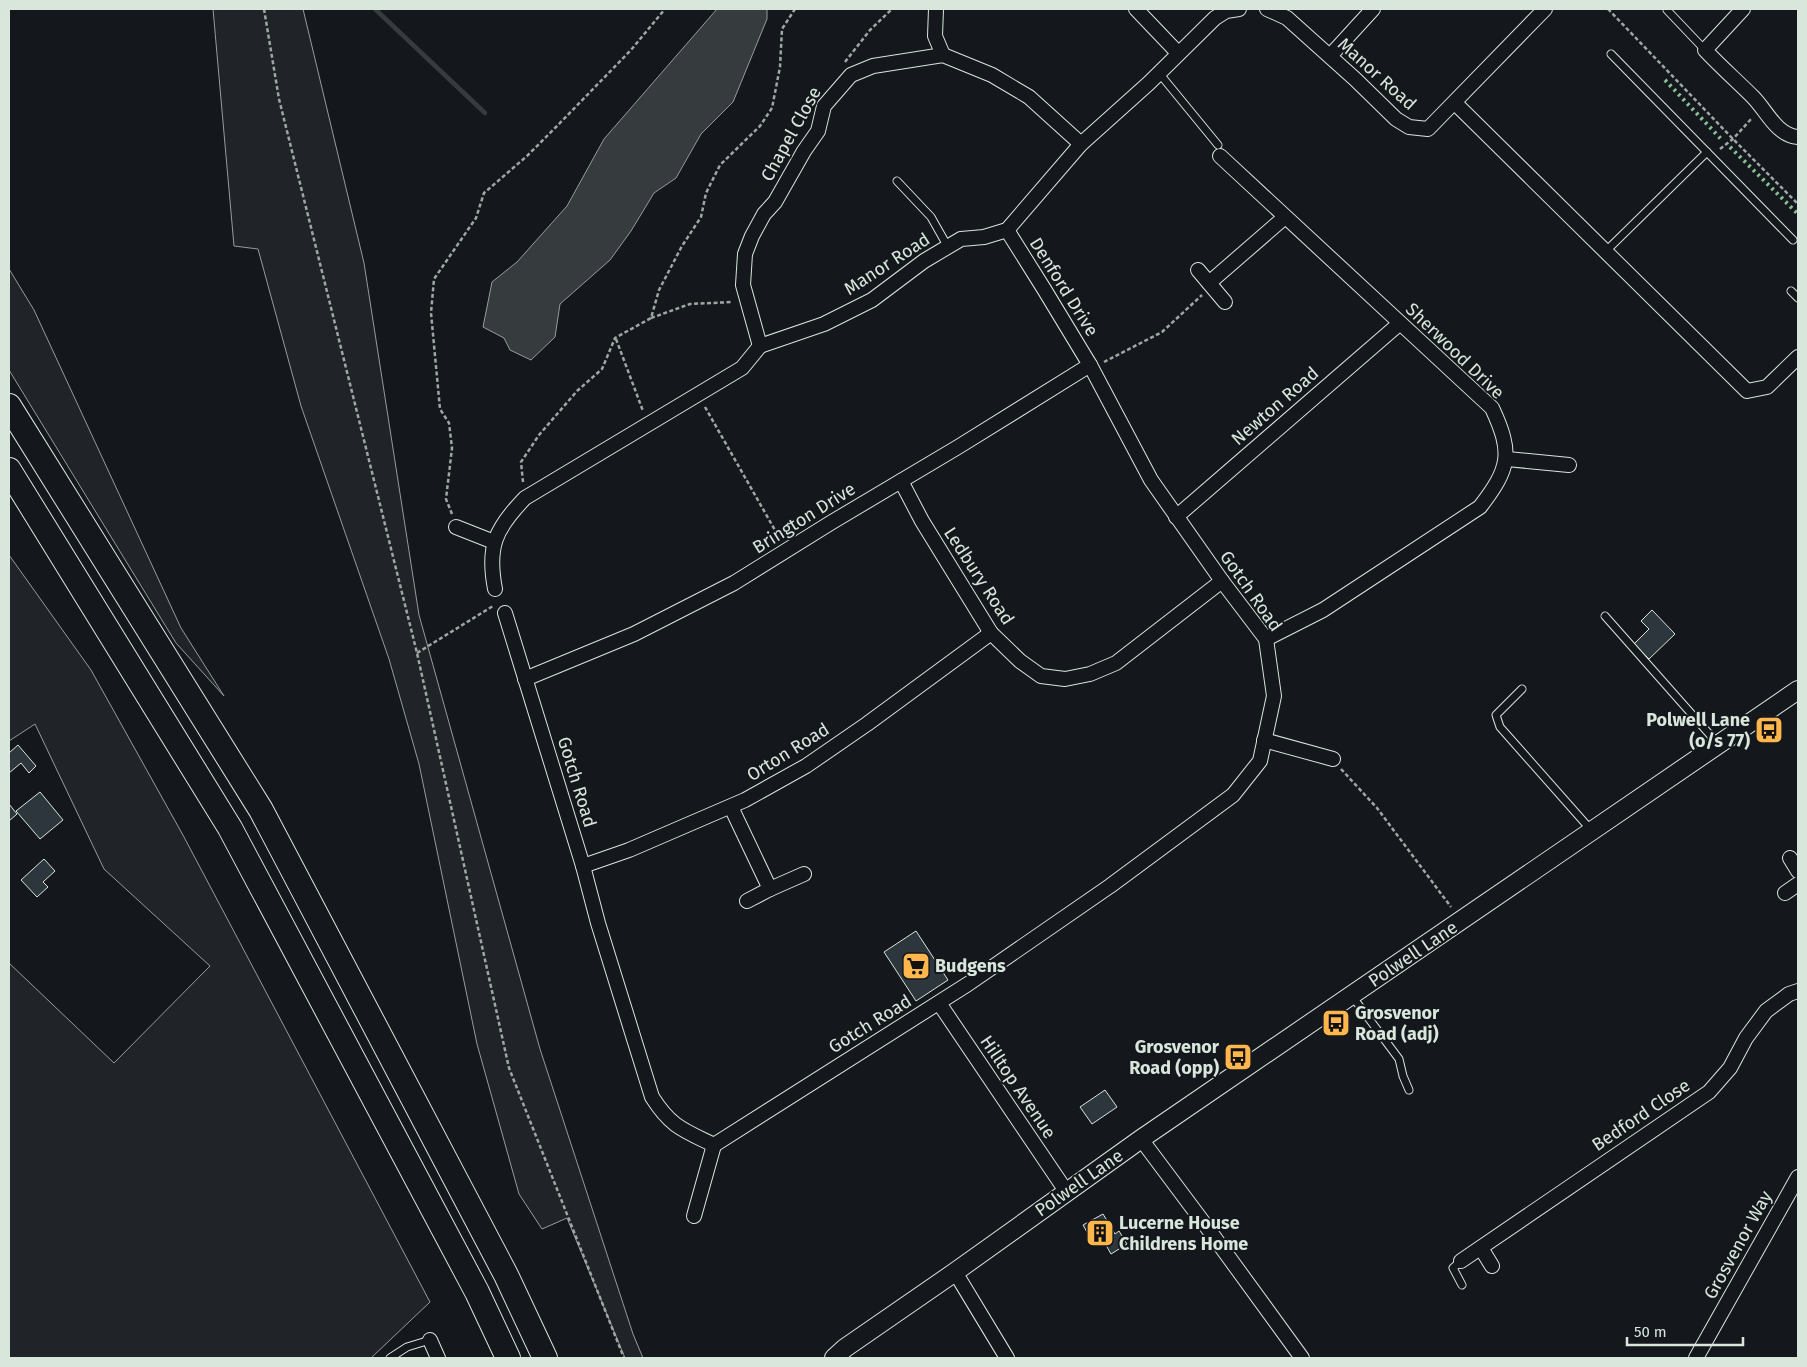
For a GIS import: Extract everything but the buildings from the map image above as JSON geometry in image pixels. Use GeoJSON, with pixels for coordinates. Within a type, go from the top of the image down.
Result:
{"type":"FeatureCollection","features":[{"type":"Feature","properties":{"kind":"highway"},"geometry":{"type":"LineString","coordinates":[[9,406],[261,810],[506,1276],[545,1358]]}},
{"type":"Feature","properties":{"kind":"highway"},"geometry":{"type":"LineString","coordinates":[[9,470],[230,828],[477,1292],[508,1358]]}},
{"type":"Feature","properties":{"kind":"street"},"geometry":{"type":"LineString","coordinates":[[936,9],[935,36],[943,55],[992,75],[1029,97],[1081,144]]}},
{"type":"Feature","properties":{"kind":"street"},"geometry":{"type":"LineString","coordinates":[[1136,9],[1178,53]]}},
{"type":"Feature","properties":{"kind":"street"},"geometry":{"type":"LineString","coordinates":[[1007,230],[1081,144],[1159,73],[1213,13],[1239,9]]}},
{"type":"Feature","properties":{"kind":"street","name":"Manor Road"},"geometry":{"type":"LineString","coordinates":[[1267,9],[1288,18],[1396,119],[1409,127],[1428,129],[1545,9]]}},
{"type":"Feature","properties":{"kind":"street"},"geometry":{"type":"LineString","coordinates":[[1330,56],[1373,9]]}},
{"type":"Feature","properties":{"kind":"street"},"geometry":{"type":"LineString","coordinates":[[1742,9],[1705,50],[1725,72],[1754,98],[1772,121],[1791,136],[1798,137]]}},
{"type":"Feature","properties":{"kind":"street","name":"Chapel Close"},"geometry":{"type":"LineString","coordinates":[[760,346],[743,285],[745,254],[764,214],[775,202],[818,130],[824,106],[851,75],[873,66],[943,55]]}},
{"type":"Feature","properties":{"kind":"street"},"geometry":{"type":"LineString","coordinates":[[1455,103],[1748,391],[1767,387],[1798,357]]}},
{"type":"Feature","properties":{"kind":"street","name":"Sherwood Drive"},"geometry":{"type":"LineString","coordinates":[[1219,150],[1285,217],[1492,408],[1503,432],[1507,459]]}},
{"type":"Feature","properties":{"kind":"street"},"geometry":{"type":"LineString","coordinates":[[1209,283],[1285,217]]}},
{"type":"Feature","properties":{"kind":"street","name":"Manor Road"},"geometry":{"type":"LineString","coordinates":[[760,346],[824,324],[872,300],[924,261],[961,239],[984,237],[1007,230]]}},
{"type":"Feature","properties":{"kind":"street","name":"Denford Drive"},"geometry":{"type":"LineString","coordinates":[[1007,230],[1090,365]]}},
{"type":"Feature","properties":{"kind":"street"},"geometry":{"type":"LineString","coordinates":[[1198,270],[1225,302]]}},
{"type":"Feature","properties":{"kind":"street","name":"Newton Road"},"geometry":{"type":"LineString","coordinates":[[1176,517],[1399,324]]}},
{"type":"Feature","properties":{"kind":"street"},"geometry":{"type":"LineString","coordinates":[[495,589],[491,568],[494,542],[502,525],[525,498],[742,368],[760,346]]}},
{"type":"Feature","properties":{"kind":"street","name":"Brington Drive"},"geometry":{"type":"LineString","coordinates":[[525,679],[634,634],[734,583],[1090,365]]}},
{"type":"Feature","properties":{"kind":"street","name":"Gotch Road"},"geometry":{"type":"LineString","coordinates":[[499,609],[525,679],[584,866],[598,923],[652,1097],[663,1114],[679,1128],[714,1145],[939,1003],[1110,886],[1233,795],[1260,761],[1274,696],[1266,639],[1222,581],[1151,480],[1090,365]]}},
{"type":"Feature","properties":{"kind":"street"},"geometry":{"type":"LineString","coordinates":[[1266,639],[1323,610],[1480,507],[1496,486],[1507,459],[1569,464]]}},
{"type":"Feature","properties":{"kind":"street","name":"Ledbury Road"},"geometry":{"type":"LineString","coordinates":[[901,481],[922,521],[991,633],[1020,661],[1041,676],[1064,679],[1090,674],[1116,663],[1222,581]]}},
{"type":"Feature","properties":{"kind":"street"},"geometry":{"type":"LineString","coordinates":[[456,527],[494,542]]}},
{"type":"Feature","properties":{"kind":"street","name":"Orton Road"},"geometry":{"type":"LineString","coordinates":[[584,866],[629,850],[731,807],[806,766],[867,724],[991,633]]}},
{"type":"Feature","properties":{"kind":"street","name":"Polwell Lane"},"geometry":{"type":"LineString","coordinates":[[834,1358],[845,1348],[1141,1139],[1798,690]]}},
{"type":"Feature","properties":{"kind":"street"},"geometry":{"type":"LineString","coordinates":[[1264,740],[1333,760]]}},
{"type":"Feature","properties":{"kind":"street"},"geometry":{"type":"LineString","coordinates":[[731,807],[770,889]]}},
{"type":"Feature","properties":{"kind":"street"},"geometry":{"type":"LineString","coordinates":[[1790,858],[1798,871]]}},
{"type":"Feature","properties":{"kind":"street"},"geometry":{"type":"LineString","coordinates":[[747,901],[804,874]]}},
{"type":"Feature","properties":{"kind":"street"},"geometry":{"type":"LineString","coordinates":[[1785,893],[1798,884]]}},
{"type":"Feature","properties":{"kind":"street","name":"Bedford Close"},"geometry":{"type":"LineString","coordinates":[[1461,1261],[1709,1092],[1730,1068],[1746,1038],[1766,1011],[1790,994],[1798,991]]}},
{"type":"Feature","properties":{"kind":"street","name":"Hilltop Avenue"},"geometry":{"type":"LineString","coordinates":[[939,1003],[1066,1191]]}},
{"type":"Feature","properties":{"kind":"street"},"geometry":{"type":"LineString","coordinates":[[1141,1139],[1302,1358]]}},
{"type":"Feature","properties":{"kind":"street"},"geometry":{"type":"LineString","coordinates":[[694,1216],[714,1145]]}},
{"type":"Feature","properties":{"kind":"street","name":"Grosvenor Way"},"geometry":{"type":"LineString","coordinates":[[1696,1358],[1798,1177]]}},
{"type":"Feature","properties":{"kind":"street"},"geometry":{"type":"LineString","coordinates":[[1481,1248],[1492,1266]]}},
{"type":"Feature","properties":{"kind":"street"},"geometry":{"type":"LineString","coordinates":[[955,1272],[1007,1358]]}},
{"type":"Feature","properties":{"kind":"street"},"geometry":{"type":"LineString","coordinates":[[430,1340],[438,1358]]}},
{"type":"Feature","properties":{"kind":"lane"},"geometry":{"type":"LineString","coordinates":[[1667,10],[1705,50]]}},
{"type":"Feature","properties":{"kind":"lane"},"geometry":{"type":"LineString","coordinates":[[1611,54],[1793,240]]}},
{"type":"Feature","properties":{"kind":"lane"},"geometry":{"type":"LineString","coordinates":[[1159,73],[1219,150]]}},
{"type":"Feature","properties":{"kind":"lane"},"geometry":{"type":"LineString","coordinates":[[1606,252],[1709,154]]}},
{"type":"Feature","properties":{"kind":"lane"},"geometry":{"type":"LineString","coordinates":[[897,181],[932,217],[948,247]]}},
{"type":"Feature","properties":{"kind":"lane"},"geometry":{"type":"LineString","coordinates":[[1791,291],[1798,298]]}},
{"type":"Feature","properties":{"kind":"lane"},"geometry":{"type":"LineString","coordinates":[[1605,616],[1719,745]]}},
{"type":"Feature","properties":{"kind":"lane"},"geometry":{"type":"LineString","coordinates":[[1522,689],[1496,715],[1500,728],[1592,831]]}},
{"type":"Feature","properties":{"kind":"lane"},"geometry":{"type":"LineString","coordinates":[[1352,996],[1399,1059],[1409,1090]]}},
{"type":"Feature","properties":{"kind":"lane"},"geometry":{"type":"LineString","coordinates":[[1461,1261],[1452,1268],[1462,1285]]}},
{"type":"Feature","properties":{"kind":"lane"},"geometry":{"type":"LineString","coordinates":[[390,1358],[407,1347],[430,1340]]}},
{"type":"Feature","properties":{"kind":"path"},"geometry":{"type":"LineString","coordinates":[[264,9],[279,99],[417,653],[510,1068],[624,1358]]}},
{"type":"Feature","properties":{"kind":"path"},"geometry":{"type":"LineString","coordinates":[[456,527],[446,499],[452,448],[449,423],[440,410],[431,313],[434,278],[476,218],[484,193],[527,156],[557,126],[631,50],[665,9]]}},
{"type":"Feature","properties":{"kind":"path"},"geometry":{"type":"LineString","coordinates":[[650,318],[659,290],[682,246],[701,217],[706,193],[720,165],[760,126],[772,108],[780,67],[782,29],[795,9]]}},
{"type":"Feature","properties":{"kind":"path"},"geometry":{"type":"LineString","coordinates":[[842,84],[840,71],[847,57],[870,30],[892,9]]}},
{"type":"Feature","properties":{"kind":"path"},"geometry":{"type":"LineString","coordinates":[[1608,9],[1798,204]]}},
{"type":"Feature","properties":{"kind":"path"},"geometry":{"type":"LineString","coordinates":[[1709,154],[1733,139],[1761,107]]}},
{"type":"Feature","properties":{"kind":"path"},"geometry":{"type":"LineString","coordinates":[[1090,365],[1103,362],[1162,332],[1202,295],[1209,283]]}},
{"type":"Feature","properties":{"kind":"path"},"geometry":{"type":"LineString","coordinates":[[525,498],[521,462],[538,435],[577,391],[602,369],[615,338],[650,318],[690,304],[746,301]]}},
{"type":"Feature","properties":{"kind":"path"},"geometry":{"type":"LineString","coordinates":[[615,338],[649,424]]}},
{"type":"Feature","properties":{"kind":"path"},"geometry":{"type":"LineString","coordinates":[[698,395],[786,550]]}},
{"type":"Feature","properties":{"kind":"path"},"geometry":{"type":"LineString","coordinates":[[417,653],[499,609]]}},
{"type":"Feature","properties":{"kind":"path"},"geometry":{"type":"LineString","coordinates":[[1333,760],[1376,808],[1461,921]]}},
{"type":"Feature","properties":{"kind":"shaded area"},"geometry":{"type":"Polygon","coordinates":[[[213,9],[303,9],[364,263],[419,615],[540,1049],[633,1334],[643,1358],[625,1358],[567,1218],[542,1229],[519,1194],[477,1044],[419,764],[389,659],[301,406],[258,249],[234,246],[213,9]]]}},
{"type":"Feature","properties":{"kind":"shaded area"},"geometry":{"type":"Polygon","coordinates":[[[717,9],[767,9],[767,19],[733,102],[701,134],[676,178],[654,193],[631,231],[610,260],[560,304],[555,337],[531,360],[510,350],[504,338],[483,327],[492,282],[517,262],[567,206],[604,139],[717,9]]]}},
{"type":"Feature","properties":{"kind":"shaded area"},"geometry":{"type":"Polygon","coordinates":[[[9,269],[34,310],[181,628],[224,696],[176,643],[9,370],[9,269]]]}},
{"type":"Feature","properties":{"kind":"shaded area"},"geometry":{"type":"Polygon","coordinates":[[[9,555],[91,670],[184,837],[430,1302],[371,1358],[9,1358],[9,963],[114,1063],[210,966],[104,869],[35,724],[9,741],[9,555]]]}},
{"type":"Feature","properties":{"kind":"waterway"},"geometry":{"type":"LineString","coordinates":[[375,9],[485,113]]}},
{"type":"Feature","properties":{"kind":"hedge"},"geometry":{"type":"LineString","coordinates":[[1665,80],[1722,140]]}},
{"type":"Feature","properties":{"kind":"hedge"},"geometry":{"type":"LineString","coordinates":[[1730,147],[1798,214]]}},
{"type":"Feature","properties":{"kind":"place","name":"Polwell Lane (o/s 77)"},"geometry":{"type":"Point","coordinates":[1769,730]}},
{"type":"Feature","properties":{"kind":"place","name":"Budgens"},"geometry":{"type":"Point","coordinates":[916,966]}},
{"type":"Feature","properties":{"kind":"place","name":"Grosvenor Road (adj)"},"geometry":{"type":"Point","coordinates":[1336,1023]}},
{"type":"Feature","properties":{"kind":"place","name":"Grosvenor Road (opp)"},"geometry":{"type":"Point","coordinates":[1238,1057]}},
{"type":"Feature","properties":{"kind":"place","name":"Lucerne House Childrens Home"},"geometry":{"type":"Point","coordinates":[1100,1233]}}]}
